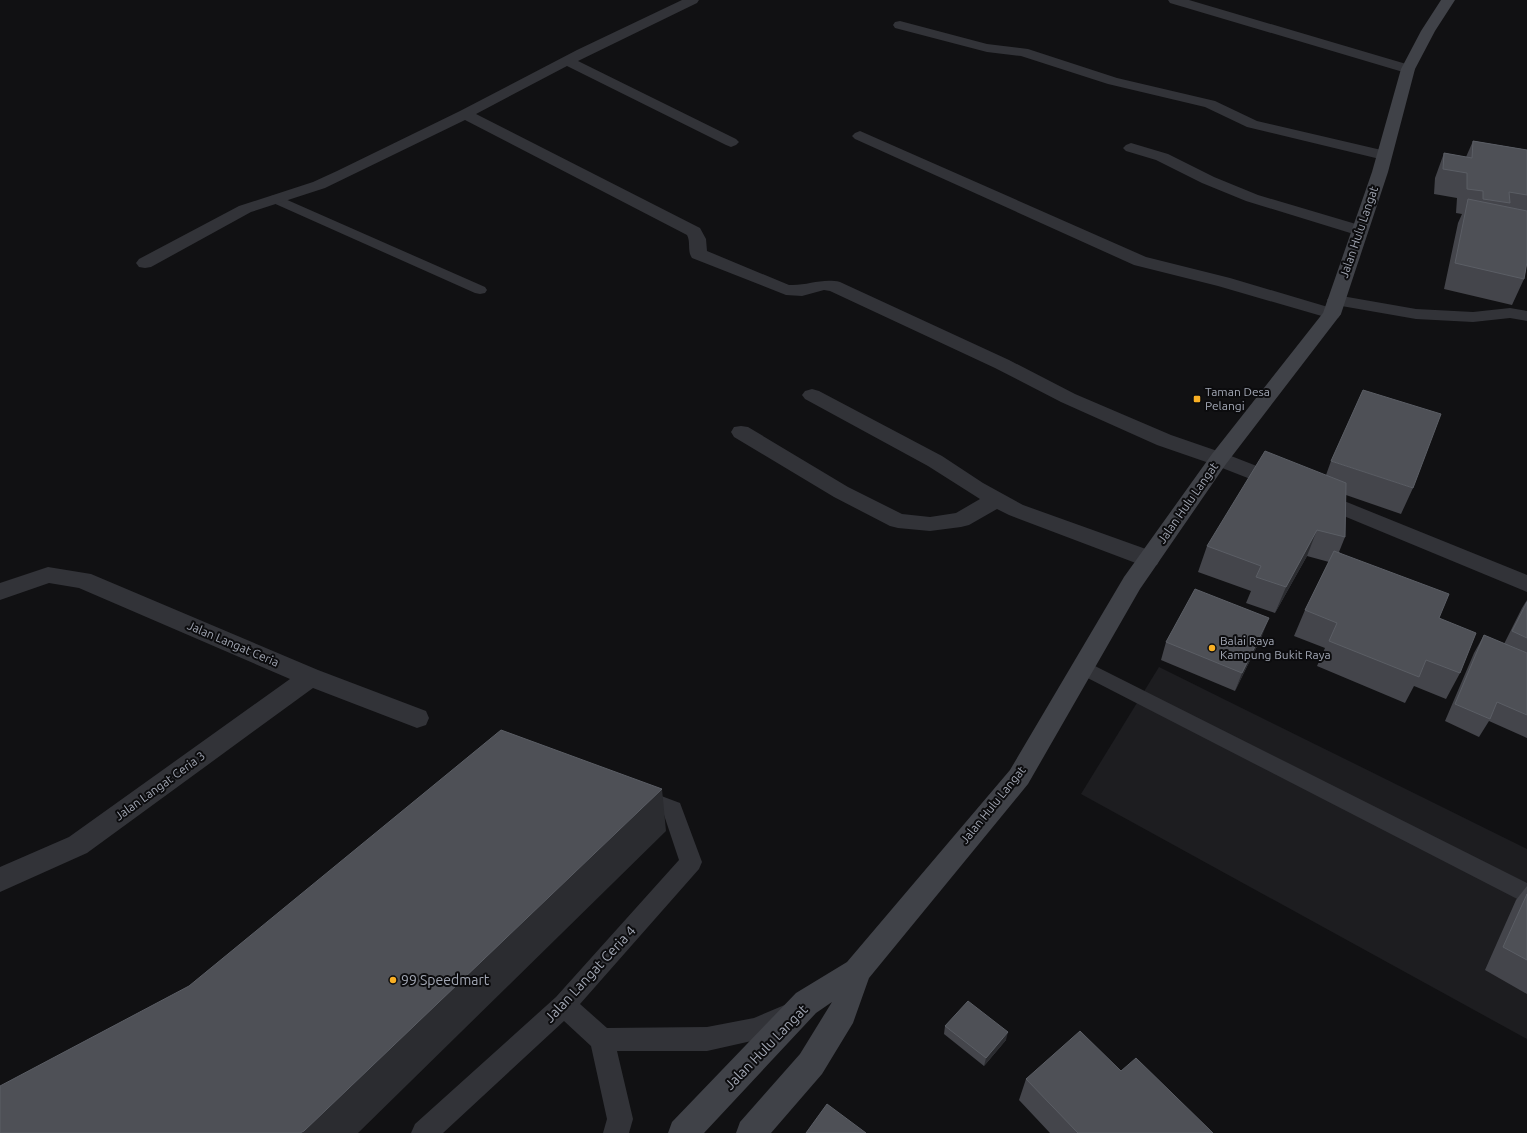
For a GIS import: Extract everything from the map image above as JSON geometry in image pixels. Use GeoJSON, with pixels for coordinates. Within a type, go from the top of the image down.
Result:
{"type":"FeatureCollection","features":[{"type":"Feature","properties":{"kind":"main road","name":"Jalan Hulu Langat"},"geometry":{"type":"LineString","coordinates":[[683,1133],[806,1003],[857,970],[1019,777],[1132,583],[1219,459],[1334,307],[1384,155],[1408,69],[1428,31],[1447,0]]}},
{"type":"Feature","properties":{"kind":"main road","name":"Jalan Hulu Langat"},"geometry":{"type":"LineString","coordinates":[[751,1133],[810,1064],[843,1013],[857,970]]}},
{"type":"Feature","properties":{"kind":"street"},"geometry":{"type":"LineString","coordinates":[[145,263],[245,210],[319,185],[465,114],[567,61],[692,0]]}},
{"type":"Feature","properties":{"kind":"street"},"geometry":{"type":"LineString","coordinates":[[1175,0],[1408,69]]}},
{"type":"Feature","properties":{"kind":"street"},"geometry":{"type":"LineString","coordinates":[[900,25],[987,48],[1023,52],[1113,82],[1210,104],[1252,124],[1384,155]]}},
{"type":"Feature","properties":{"kind":"street"},"geometry":{"type":"LineString","coordinates":[[567,61],[731,142]]}},
{"type":"Feature","properties":{"kind":"street"},"geometry":{"type":"LineString","coordinates":[[465,114],[694,232],[698,239],[698,254],[786,290],[802,291],[823,285],[834,286],[1002,364],[1068,398],[1164,440],[1219,459],[1387,525],[1527,584]]}},
{"type":"Feature","properties":{"kind":"street"},"geometry":{"type":"LineString","coordinates":[[860,136],[1140,261],[1334,307],[1473,317],[1510,313],[1527,316]]}},
{"type":"Feature","properties":{"kind":"street"},"geometry":{"type":"LineString","coordinates":[[1131,148],[1162,157],[1208,180],[1252,198],[1360,231]]}},
{"type":"Feature","properties":{"kind":"street"},"geometry":{"type":"LineString","coordinates":[[812,395],[935,461],[976,488],[1016,510],[1149,559]]}},
{"type":"Feature","properties":{"kind":"street"},"geometry":{"type":"LineString","coordinates":[[742,432],[841,492],[898,521],[930,524],[961,520],[997,499]]}},
{"type":"Feature","properties":{"kind":"street","name":"Jalan Langat Ceria"},"geometry":{"type":"LineString","coordinates":[[0,592],[48,575],[84,580],[310,677],[417,718]]}},
{"type":"Feature","properties":{"kind":"street","name":"Jalan Langat Ceria 3"},"geometry":{"type":"LineString","coordinates":[[0,880],[78,845],[310,677]]}},
{"type":"Feature","properties":{"kind":"lane"},"geometry":{"type":"LineString","coordinates":[[276,199],[480,290]]}},
{"type":"Feature","properties":{"kind":"lane"},"geometry":{"type":"LineString","coordinates":[[1083,667],[1527,894]]}},
{"type":"Feature","properties":{"kind":"lane","name":"Jalan Langat Ceria 4"},"geometry":{"type":"LineString","coordinates":[[424,1133],[564,1005],[691,862],[673,809],[622,791]]}},
{"type":"Feature","properties":{"kind":"lane"},"geometry":{"type":"LineString","coordinates":[[602,1040],[707,1039],[756,1029],[797,1010],[806,1003]]}},
{"type":"Feature","properties":{"kind":"lane"},"geometry":{"type":"LineString","coordinates":[[564,1005],[602,1040],[620,1119],[616,1133]]}},
{"type":"Feature","properties":{"kind":"shaded area"},"geometry":{"type":"Polygon","coordinates":[[[1159,667],[1527,849],[1527,1039],[1081,794],[1159,667]]]}},
{"type":"Feature","properties":{"kind":"building"},"geometry":{"type":"Polygon","coordinates":[[[1473,141],[1527,150],[1527,195],[1509,192],[1510,203],[1483,199],[1483,191],[1467,189],[1467,173],[1443,169],[1444,153],[1472,158],[1473,141]]]}},
{"type":"Feature","properties":{"kind":"building"},"geometry":{"type":"Polygon","coordinates":[[[1468,199],[1527,211],[1527,262],[1524,279],[1455,263],[1468,199]]]}},
{"type":"Feature","properties":{"kind":"building"},"geometry":{"type":"Polygon","coordinates":[[[1363,390],[1441,414],[1413,488],[1331,461],[1363,390]]]}},
{"type":"Feature","properties":{"kind":"building"},"geometry":{"type":"Polygon","coordinates":[[[1265,451],[1346,483],[1345,537],[1317,530],[1286,587],[1256,577],[1261,566],[1207,546],[1265,451]]]}},
{"type":"Feature","properties":{"kind":"building"},"geometry":{"type":"Polygon","coordinates":[[[1334,551],[1449,594],[1439,618],[1476,633],[1460,673],[1426,660],[1419,677],[1329,641],[1337,623],[1305,610],[1334,551]]]}},
{"type":"Feature","properties":{"kind":"building","name":"Balai Raya Kampung Bukit Raya"},"geometry":{"type":"Polygon","coordinates":[[[1195,589],[1269,618],[1242,673],[1166,642],[1195,589]]]}},
{"type":"Feature","properties":{"kind":"building"},"geometry":{"type":"Polygon","coordinates":[[[1527,602],[1527,638],[1512,631],[1527,602]]]}},
{"type":"Feature","properties":{"kind":"building"},"geometry":{"type":"Polygon","coordinates":[[[1484,635],[1527,653],[1527,715],[1497,702],[1490,719],[1455,704],[1484,635]]]}},
{"type":"Feature","properties":{"kind":"building"},"geometry":{"type":"Polygon","coordinates":[[[501,730],[662,789],[304,1131],[300,1133],[0,1133],[0,1086],[189,986],[501,730]]]}},
{"type":"Feature","properties":{"kind":"building"},"geometry":{"type":"Polygon","coordinates":[[[1527,894],[1527,960],[1503,947],[1527,894]]]}},
{"type":"Feature","properties":{"kind":"building"},"geometry":{"type":"Polygon","coordinates":[[[968,1001],[1008,1032],[986,1058],[945,1026],[968,1001]]]}},
{"type":"Feature","properties":{"kind":"building"},"geometry":{"type":"Polygon","coordinates":[[[1080,1031],[1121,1071],[1136,1058],[1213,1133],[1078,1133],[1026,1079],[1080,1031]]]}},
{"type":"Feature","properties":{"kind":"building"},"geometry":{"type":"Polygon","coordinates":[[[827,1104],[866,1133],[806,1133],[827,1104]]]}},
{"type":"Feature","properties":{"kind":"place","name":"Taman Desa Pelangi"},"geometry":{"type":"Point","coordinates":[1197,399]}},
{"type":"Feature","properties":{"kind":"place","name":"Balai Raya Kampung Bukit Raya"},"geometry":{"type":"Point","coordinates":[1212,648]}},
{"type":"Feature","properties":{"kind":"place","name":"99 Speedmart"},"geometry":{"type":"Point","coordinates":[393,980]}}]}
